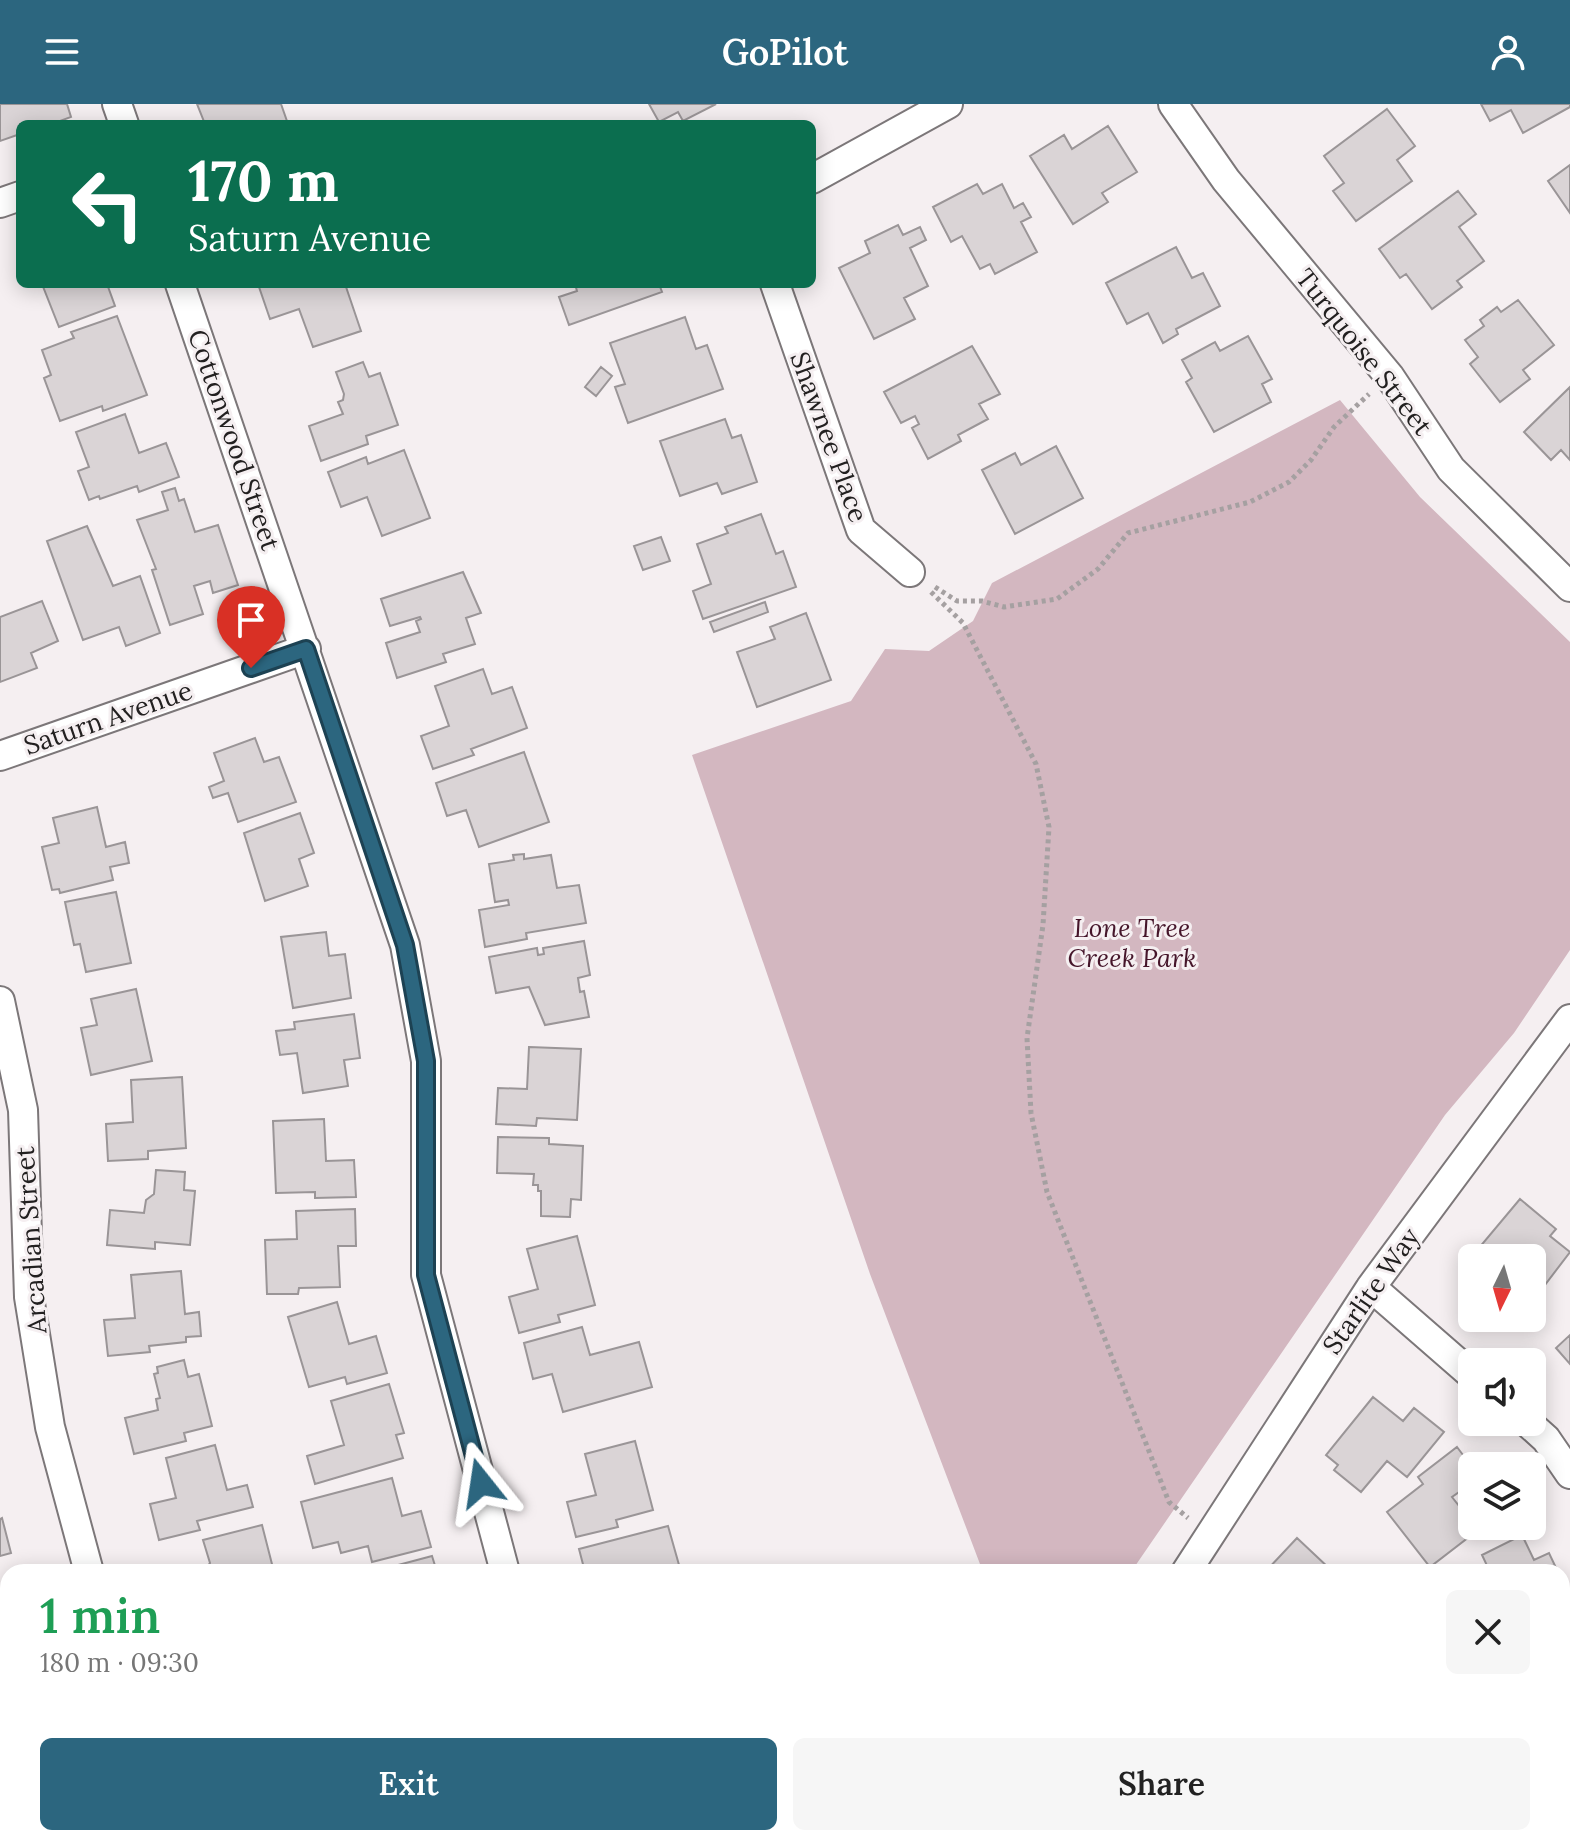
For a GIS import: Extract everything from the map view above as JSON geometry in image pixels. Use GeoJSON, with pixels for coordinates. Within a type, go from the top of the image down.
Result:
{"type":"FeatureCollection","features":[{"type":"Feature","properties":{"kind":"street"},"geometry":{"type":"LineString","coordinates":[[816,177],[948,104]]}},
{"type":"Feature","properties":{"kind":"street","name":"Turquoise Street"},"geometry":{"type":"LineString","coordinates":[[1173,104],[1226,180],[1390,377],[1451,469],[1570,587]]}},
{"type":"Feature","properties":{"kind":"street","name":"Cottonwood Street"},"geometry":{"type":"LineString","coordinates":[[181,288],[405,945],[426,1061],[426,1275],[503,1564]]}},
{"type":"Feature","properties":{"kind":"street","name":"Shawnee Place"},"geometry":{"type":"LineString","coordinates":[[776,288],[861,530],[910,572]]}},
{"type":"Feature","properties":{"kind":"street","name":"Saturn Avenue"},"geometry":{"type":"LineString","coordinates":[[0,756],[306,649]]}},
{"type":"Feature","properties":{"kind":"street","name":"Arcadian Street"},"geometry":{"type":"LineString","coordinates":[[0,1001],[23,1110],[29,1297],[45,1398],[87,1564]]}},
{"type":"Feature","properties":{"kind":"street","name":"Starlite Way"},"geometry":{"type":"LineString","coordinates":[[1191,1564],[1371,1287],[1570,1019]]}},
{"type":"Feature","properties":{"kind":"street"},"geometry":{"type":"LineString","coordinates":[[1371,1287],[1458,1363]]}},
{"type":"Feature","properties":{"kind":"street"},"geometry":{"type":"LineString","coordinates":[[1543,1436],[1570,1474]]}},
{"type":"Feature","properties":{"kind":"path"},"geometry":{"type":"LineString","coordinates":[[910,572],[957,601],[1004,607],[1057,599],[1098,569],[1128,533],[1250,502],[1289,482],[1311,460],[1334,427],[1390,377]]}},
{"type":"Feature","properties":{"kind":"path"},"geometry":{"type":"LineString","coordinates":[[910,572],[963,623],[1036,764],[1049,827],[1043,925],[1027,1038],[1031,1113],[1047,1192],[1169,1502],[1209,1536]]}},
{"type":"Feature","properties":{"kind":"green space","name":"Lone Tree Creek Park"},"geometry":{"type":"Polygon","coordinates":[[[1340,400],[1420,497],[1570,642],[1570,950],[1514,1033],[1445,1115],[1136,1564],[980,1564],[870,1274],[692,755],[851,701],[885,649],[929,651],[973,621],[992,583],[1340,400]]]}},
{"type":"Feature","properties":{"kind":"building"},"geometry":{"type":"Polygon","coordinates":[[[0,104],[67,104],[71,117],[63,120],[16,120],[16,135],[0,141],[0,104]]]}},
{"type":"Feature","properties":{"kind":"building"},"geometry":{"type":"Polygon","coordinates":[[[197,104],[281,104],[287,120],[203,120],[197,104]]]}},
{"type":"Feature","properties":{"kind":"building"},"geometry":{"type":"Polygon","coordinates":[[[649,104],[716,104],[685,120],[678,112],[658,120],[649,104]]]}},
{"type":"Feature","properties":{"kind":"building"},"geometry":{"type":"Polygon","coordinates":[[[1481,104],[1570,104],[1570,107],[1523,133],[1511,110],[1490,121],[1481,104]]]}},
{"type":"Feature","properties":{"kind":"building"},"geometry":{"type":"Polygon","coordinates":[[[1387,109],[1415,146],[1397,160],[1412,181],[1356,221],[1333,191],[1344,183],[1324,156],[1387,109]]]}},
{"type":"Feature","properties":{"kind":"building"},"geometry":{"type":"Polygon","coordinates":[[[1108,126],[1137,172],[1102,193],[1108,202],[1073,224],[1030,156],[1064,135],[1072,149],[1108,126]]]}},
{"type":"Feature","properties":{"kind":"building"},"geometry":{"type":"Polygon","coordinates":[[[1570,165],[1570,213],[1548,181],[1570,165]]]}},
{"type":"Feature","properties":{"kind":"building"},"geometry":{"type":"Polygon","coordinates":[[[977,184],[983,194],[1002,184],[1014,208],[1023,203],[1031,217],[1021,222],[1037,252],[995,274],[990,264],[980,269],[962,236],[951,242],[933,207],[977,184]]]}},
{"type":"Feature","properties":{"kind":"building"},"geometry":{"type":"Polygon","coordinates":[[[1458,191],[1476,214],[1459,227],[1484,261],[1457,281],[1462,287],[1432,309],[1406,274],[1400,278],[1379,249],[1458,191]]]}},
{"type":"Feature","properties":{"kind":"building"},"geometry":{"type":"Polygon","coordinates":[[[898,225],[903,235],[920,227],[926,240],[910,248],[928,286],[904,298],[915,319],[874,339],[839,268],[870,253],[865,241],[898,225]]]}},
{"type":"Feature","properties":{"kind":"building"},"geometry":{"type":"Polygon","coordinates":[[[1176,247],[1192,278],[1203,273],[1220,306],[1176,329],[1178,334],[1163,343],[1148,313],[1127,324],[1106,283],[1176,247]]]}},
{"type":"Feature","properties":{"kind":"building"},"geometry":{"type":"Polygon","coordinates":[[[44,288],[108,288],[115,306],[59,327],[44,288]]]}},
{"type":"Feature","properties":{"kind":"building"},"geometry":{"type":"Polygon","coordinates":[[[259,288],[346,288],[361,331],[313,347],[299,309],[270,319],[259,288]]]}},
{"type":"Feature","properties":{"kind":"building"},"geometry":{"type":"Polygon","coordinates":[[[576,288],[660,288],[662,292],[569,325],[559,297],[577,291],[576,288]]]}},
{"type":"Feature","properties":{"kind":"building"},"geometry":{"type":"Polygon","coordinates":[[[1518,300],[1554,345],[1523,370],[1530,379],[1500,402],[1470,364],[1478,357],[1465,340],[1484,326],[1480,320],[1497,307],[1501,312],[1518,300]]]}},
{"type":"Feature","properties":{"kind":"building"},"geometry":{"type":"Polygon","coordinates":[[[117,316],[147,395],[103,411],[102,406],[60,421],[44,378],[51,375],[42,350],[74,338],[71,332],[117,316]]]}},
{"type":"Feature","properties":{"kind":"building"},"geometry":{"type":"Polygon","coordinates":[[[685,317],[696,349],[707,345],[723,389],[628,423],[615,387],[625,384],[610,343],[685,317]]]}},
{"type":"Feature","properties":{"kind":"building"},"geometry":{"type":"Polygon","coordinates":[[[1248,336],[1272,379],[1262,384],[1271,402],[1214,432],[1186,382],[1192,378],[1182,360],[1215,342],[1220,351],[1248,336]]]}},
{"type":"Feature","properties":{"kind":"building"},"geometry":{"type":"Polygon","coordinates":[[[972,346],[1000,394],[979,404],[988,419],[958,435],[961,441],[928,459],[912,428],[919,424],[915,416],[901,423],[884,392],[972,346]]]}},
{"type":"Feature","properties":{"kind":"building"},"geometry":{"type":"Polygon","coordinates":[[[363,362],[369,377],[380,373],[398,425],[366,436],[368,444],[321,461],[309,426],[343,414],[338,402],[343,400],[344,394],[336,372],[363,362]]]}},
{"type":"Feature","properties":{"kind":"building"},"geometry":{"type":"Polygon","coordinates":[[[601,367],[612,376],[596,396],[585,387],[601,367]]]}},
{"type":"Feature","properties":{"kind":"building"},"geometry":{"type":"Polygon","coordinates":[[[1570,387],[1570,460],[1561,450],[1551,460],[1524,432],[1570,387]]]}},
{"type":"Feature","properties":{"kind":"building"},"geometry":{"type":"Polygon","coordinates":[[[125,414],[139,453],[166,443],[179,477],[139,492],[137,486],[89,500],[78,471],[89,467],[76,432],[125,414]]]}},
{"type":"Feature","properties":{"kind":"building"},"geometry":{"type":"Polygon","coordinates":[[[725,419],[732,438],[741,435],[757,482],[722,494],[717,483],[680,496],[660,441],[725,419]]]}},
{"type":"Feature","properties":{"kind":"building"},"geometry":{"type":"Polygon","coordinates":[[[1056,446],[1083,498],[1015,534],[982,470],[1015,453],[1021,465],[1056,446]]]}},
{"type":"Feature","properties":{"kind":"building"},"geometry":{"type":"Polygon","coordinates":[[[404,450],[430,518],[382,536],[367,497],[341,507],[328,472],[366,457],[368,464],[404,450]]]}},
{"type":"Feature","properties":{"kind":"building"},"geometry":{"type":"Polygon","coordinates":[[[175,488],[179,501],[184,499],[195,532],[218,525],[238,585],[213,593],[210,581],[194,586],[203,614],[170,625],[152,570],[156,569],[137,520],[168,510],[162,492],[175,488]]]}},
{"type":"Feature","properties":{"kind":"building"},"geometry":{"type":"Polygon","coordinates":[[[761,514],[776,554],[783,551],[796,587],[703,619],[693,591],[711,584],[697,544],[728,533],[725,527],[761,514]]]}},
{"type":"Feature","properties":{"kind":"building"},"geometry":{"type":"Polygon","coordinates":[[[87,526],[113,586],[140,576],[160,633],[126,646],[119,627],[83,640],[47,541],[87,526]]]}},
{"type":"Feature","properties":{"kind":"building"},"geometry":{"type":"Polygon","coordinates":[[[661,537],[670,561],[643,570],[634,546],[661,537]]]}},
{"type":"Feature","properties":{"kind":"building"},"geometry":{"type":"Polygon","coordinates":[[[463,572],[481,613],[466,618],[475,644],[443,654],[446,662],[397,678],[386,643],[420,632],[416,621],[421,619],[390,626],[381,599],[463,572]]]}},
{"type":"Feature","properties":{"kind":"building"},"geometry":{"type":"Polygon","coordinates":[[[42,601],[58,641],[31,653],[37,668],[0,682],[0,617],[42,601]]]}},
{"type":"Feature","properties":{"kind":"building"},"geometry":{"type":"Polygon","coordinates":[[[765,602],[768,612],[714,632],[710,622],[765,602]]]}},
{"type":"Feature","properties":{"kind":"building"},"geometry":{"type":"Polygon","coordinates":[[[806,613],[831,680],[757,707],[737,652],[775,639],[770,627],[806,613]]]}},
{"type":"Feature","properties":{"kind":"building"},"geometry":{"type":"Polygon","coordinates":[[[483,669],[492,694],[512,687],[527,728],[471,749],[474,755],[433,769],[421,736],[449,726],[435,686],[483,669]]]}},
{"type":"Feature","properties":{"kind":"building"},"geometry":{"type":"Polygon","coordinates":[[[255,738],[264,762],[279,757],[296,802],[238,822],[228,793],[213,798],[209,787],[224,781],[214,753],[255,738]]]}},
{"type":"Feature","properties":{"kind":"building"},"geometry":{"type":"Polygon","coordinates":[[[524,752],[549,822],[479,847],[466,810],[447,816],[436,783],[524,752]]]}},
{"type":"Feature","properties":{"kind":"building"},"geometry":{"type":"Polygon","coordinates":[[[97,807],[106,847],[125,842],[129,863],[110,867],[113,880],[60,893],[59,889],[52,890],[42,847],[59,843],[53,818],[97,807]]]}},
{"type":"Feature","properties":{"kind":"building"},"geometry":{"type":"Polygon","coordinates":[[[300,813],[314,853],[299,859],[308,886],[265,901],[244,833],[300,813]]]}},
{"type":"Feature","properties":{"kind":"building"},"geometry":{"type":"Polygon","coordinates":[[[524,854],[524,859],[551,855],[557,888],[579,885],[586,923],[526,933],[527,939],[485,947],[479,910],[509,905],[508,900],[495,902],[489,864],[514,860],[513,855],[524,854]]]}},
{"type":"Feature","properties":{"kind":"building"},"geometry":{"type":"Polygon","coordinates":[[[116,892],[131,963],[86,972],[80,944],[74,945],[65,902],[116,892]]]}},
{"type":"Feature","properties":{"kind":"building"},"geometry":{"type":"Polygon","coordinates":[[[326,932],[329,956],[345,954],[351,998],[293,1008],[281,937],[326,932]]]}},
{"type":"Feature","properties":{"kind":"building"},"geometry":{"type":"Polygon","coordinates":[[[584,941],[590,975],[578,978],[589,1017],[545,1025],[529,987],[496,993],[489,957],[537,948],[538,955],[544,954],[543,948],[584,941]]]}},
{"type":"Feature","properties":{"kind":"building"},"geometry":{"type":"Polygon","coordinates":[[[136,989],[152,1061],[91,1075],[81,1028],[97,1025],[91,999],[136,989]]]}},
{"type":"Feature","properties":{"kind":"building"},"geometry":{"type":"Polygon","coordinates":[[[354,1014],[360,1058],[344,1060],[348,1086],[303,1093],[297,1053],[280,1055],[276,1031],[295,1029],[294,1022],[354,1014]]]}},
{"type":"Feature","properties":{"kind":"building"},"geometry":{"type":"Polygon","coordinates":[[[529,1047],[581,1049],[577,1120],[537,1118],[536,1126],[496,1124],[498,1088],[527,1089],[529,1047]]]}},
{"type":"Feature","properties":{"kind":"building"},"geometry":{"type":"Polygon","coordinates":[[[182,1077],[186,1148],[148,1151],[148,1159],[108,1161],[106,1124],[133,1122],[131,1080],[182,1077]]]}},
{"type":"Feature","properties":{"kind":"building"},"geometry":{"type":"Polygon","coordinates":[[[324,1119],[326,1161],[354,1160],[356,1197],[315,1198],[315,1192],[276,1193],[273,1121],[324,1119]]]}},
{"type":"Feature","properties":{"kind":"building"},"geometry":{"type":"Polygon","coordinates":[[[498,1137],[549,1138],[549,1144],[583,1146],[581,1200],[571,1199],[570,1217],[541,1216],[541,1191],[538,1191],[538,1185],[533,1185],[534,1174],[497,1173],[498,1137]]]}},
{"type":"Feature","properties":{"kind":"building"},"geometry":{"type":"Polygon","coordinates":[[[156,1170],[185,1172],[184,1190],[195,1191],[190,1245],[155,1242],[155,1249],[107,1245],[110,1210],[144,1213],[146,1200],[154,1194],[156,1170]]]}},
{"type":"Feature","properties":{"kind":"building"},"geometry":{"type":"Polygon","coordinates":[[[1520,1199],[1556,1229],[1550,1236],[1570,1252],[1546,1284],[1546,1244],[1482,1244],[1520,1199]]]}},
{"type":"Feature","properties":{"kind":"building"},"geometry":{"type":"Polygon","coordinates":[[[355,1209],[356,1246],[338,1246],[340,1287],[299,1288],[298,1294],[267,1294],[265,1240],[297,1239],[296,1211],[355,1209]]]}},
{"type":"Feature","properties":{"kind":"building"},"geometry":{"type":"Polygon","coordinates":[[[577,1236],[595,1305],[558,1315],[560,1322],[519,1333],[509,1297],[538,1289],[527,1249],[577,1236]]]}},
{"type":"Feature","properties":{"kind":"building"},"geometry":{"type":"Polygon","coordinates":[[[181,1271],[185,1314],[199,1312],[201,1336],[186,1337],[186,1342],[149,1346],[150,1352],[108,1356],[104,1320],[135,1318],[131,1275],[181,1271]]]}},
{"type":"Feature","properties":{"kind":"building"},"geometry":{"type":"Polygon","coordinates":[[[337,1302],[349,1344],[376,1336],[387,1373],[347,1384],[345,1377],[309,1387],[288,1317],[337,1302]]]}},
{"type":"Feature","properties":{"kind":"building"},"geometry":{"type":"Polygon","coordinates":[[[582,1327],[590,1355],[639,1342],[652,1387],[563,1412],[552,1374],[533,1379],[524,1343],[582,1327]]]}},
{"type":"Feature","properties":{"kind":"building"},"geometry":{"type":"Polygon","coordinates":[[[1570,1335],[1570,1364],[1556,1348],[1570,1335]]]}},
{"type":"Feature","properties":{"kind":"building"},"geometry":{"type":"Polygon","coordinates":[[[184,1360],[188,1377],[199,1374],[212,1426],[184,1433],[186,1441],[134,1454],[125,1418],[158,1410],[156,1399],[160,1398],[154,1374],[158,1373],[157,1367],[184,1360]]]}},
{"type":"Feature","properties":{"kind":"building"},"geometry":{"type":"Polygon","coordinates":[[[389,1384],[404,1433],[396,1435],[403,1458],[315,1484],[307,1456],[344,1445],[331,1401],[389,1384]]]}},
{"type":"Feature","properties":{"kind":"building"},"geometry":{"type":"Polygon","coordinates":[[[1373,1397],[1403,1421],[1414,1408],[1444,1432],[1407,1477],[1387,1461],[1361,1492],[1334,1470],[1338,1465],[1326,1455],[1373,1397]]]}},
{"type":"Feature","properties":{"kind":"building"},"geometry":{"type":"Polygon","coordinates":[[[635,1441],[653,1510],[616,1520],[618,1527],[576,1537],[567,1502],[596,1495],[585,1454],[635,1441]]]}},
{"type":"Feature","properties":{"kind":"building"},"geometry":{"type":"Polygon","coordinates":[[[215,1445],[227,1490],[247,1485],[253,1507],[197,1521],[200,1530],[159,1540],[150,1504],[176,1498],[166,1458],[215,1445]]]}},
{"type":"Feature","properties":{"kind":"building"},"geometry":{"type":"Polygon","coordinates":[[[1457,1447],[1461,1452],[1458,1452],[1458,1493],[1452,1497],[1458,1505],[1458,1540],[1465,1540],[1434,1564],[1428,1564],[1387,1512],[1423,1484],[1418,1477],[1457,1447]]]}},
{"type":"Feature","properties":{"kind":"building"},"geometry":{"type":"Polygon","coordinates":[[[392,1478],[402,1516],[421,1511],[431,1547],[372,1562],[368,1546],[341,1553],[338,1542],[313,1548],[301,1502],[392,1478]]]}},
{"type":"Feature","properties":{"kind":"building"},"geometry":{"type":"Polygon","coordinates":[[[0,1519],[11,1553],[0,1556],[0,1519]]]}},
{"type":"Feature","properties":{"kind":"building"},"geometry":{"type":"Polygon","coordinates":[[[262,1525],[272,1564],[209,1564],[203,1540],[262,1525]]]}},
{"type":"Feature","properties":{"kind":"building"},"geometry":{"type":"Polygon","coordinates":[[[668,1526],[679,1564],[583,1564],[579,1549],[668,1526]]]}},
{"type":"Feature","properties":{"kind":"building"},"geometry":{"type":"Polygon","coordinates":[[[1297,1538],[1325,1564],[1273,1564],[1297,1538]]]}},
{"type":"Feature","properties":{"kind":"building"},"geometry":{"type":"Polygon","coordinates":[[[1512,1540],[1524,1540],[1534,1560],[1549,1553],[1554,1564],[1486,1564],[1482,1555],[1512,1540]]]}},
{"type":"Feature","properties":{"kind":"building"},"geometry":{"type":"Polygon","coordinates":[[[432,1556],[434,1564],[402,1564],[432,1556]]]}},
{"type":"Feature","properties":{"kind":"route"},"geometry":{"type":"LineString","coordinates":[[251,668],[306,649],[405,945],[426,1061],[426,1275],[481,1483]]}}]}
